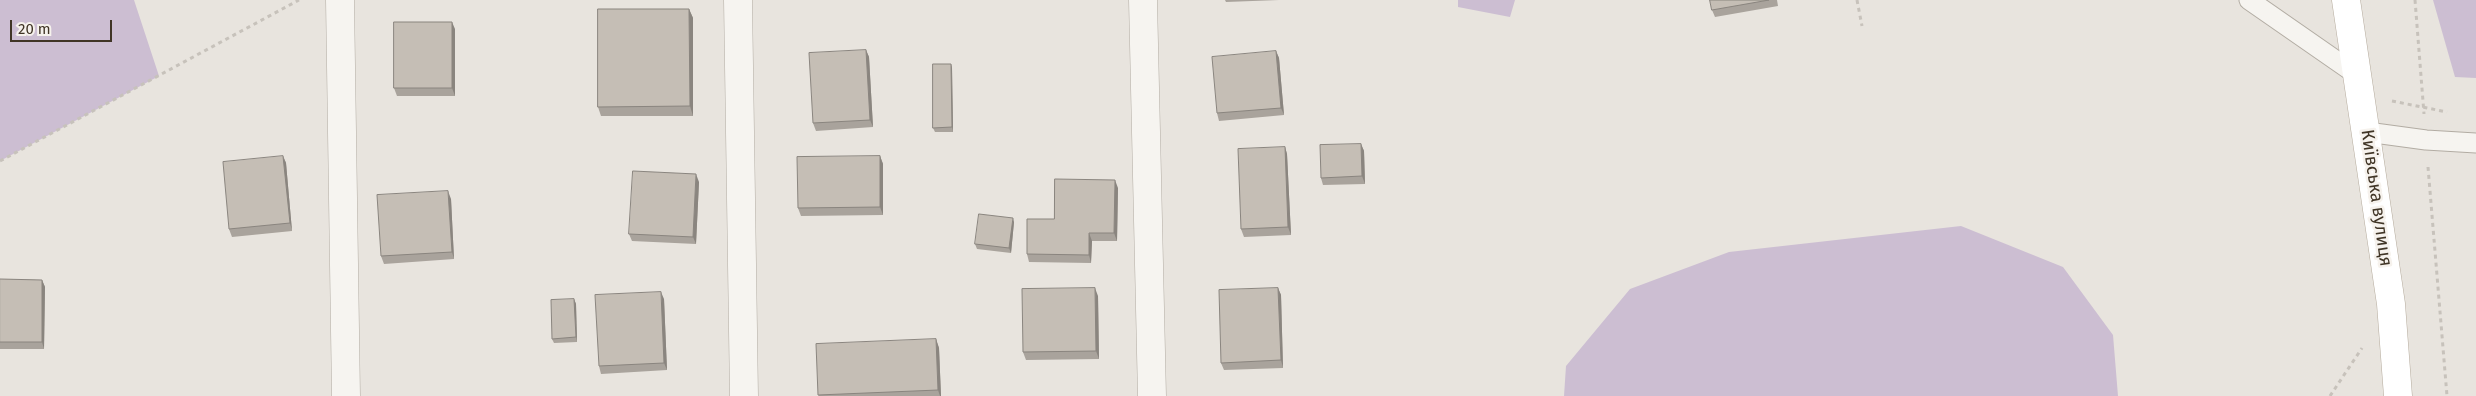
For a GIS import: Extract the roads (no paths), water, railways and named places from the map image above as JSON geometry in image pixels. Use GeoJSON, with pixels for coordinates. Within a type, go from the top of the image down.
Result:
{"type":"FeatureCollection","features":[{"type":"Feature","properties":{"kind":"main road","name":"Київська вулиця"},"geometry":{"type":"LineString","coordinates":[[2346,0],[2391,304],[2398,396]]}},
{"type":"Feature","properties":{"kind":"street"},"geometry":{"type":"LineString","coordinates":[[340,0],[346,396]]}},
{"type":"Feature","properties":{"kind":"street"},"geometry":{"type":"LineString","coordinates":[[738,0],[744,396]]}},
{"type":"Feature","properties":{"kind":"street"},"geometry":{"type":"LineString","coordinates":[[1143,0],[1152,396]]}},
{"type":"Feature","properties":{"kind":"lane"},"geometry":{"type":"LineString","coordinates":[[2249,0],[2358,85]]}},
{"type":"Feature","properties":{"kind":"lane"},"geometry":{"type":"LineString","coordinates":[[2367,132],[2426,140],[2476,143]]}}]}
